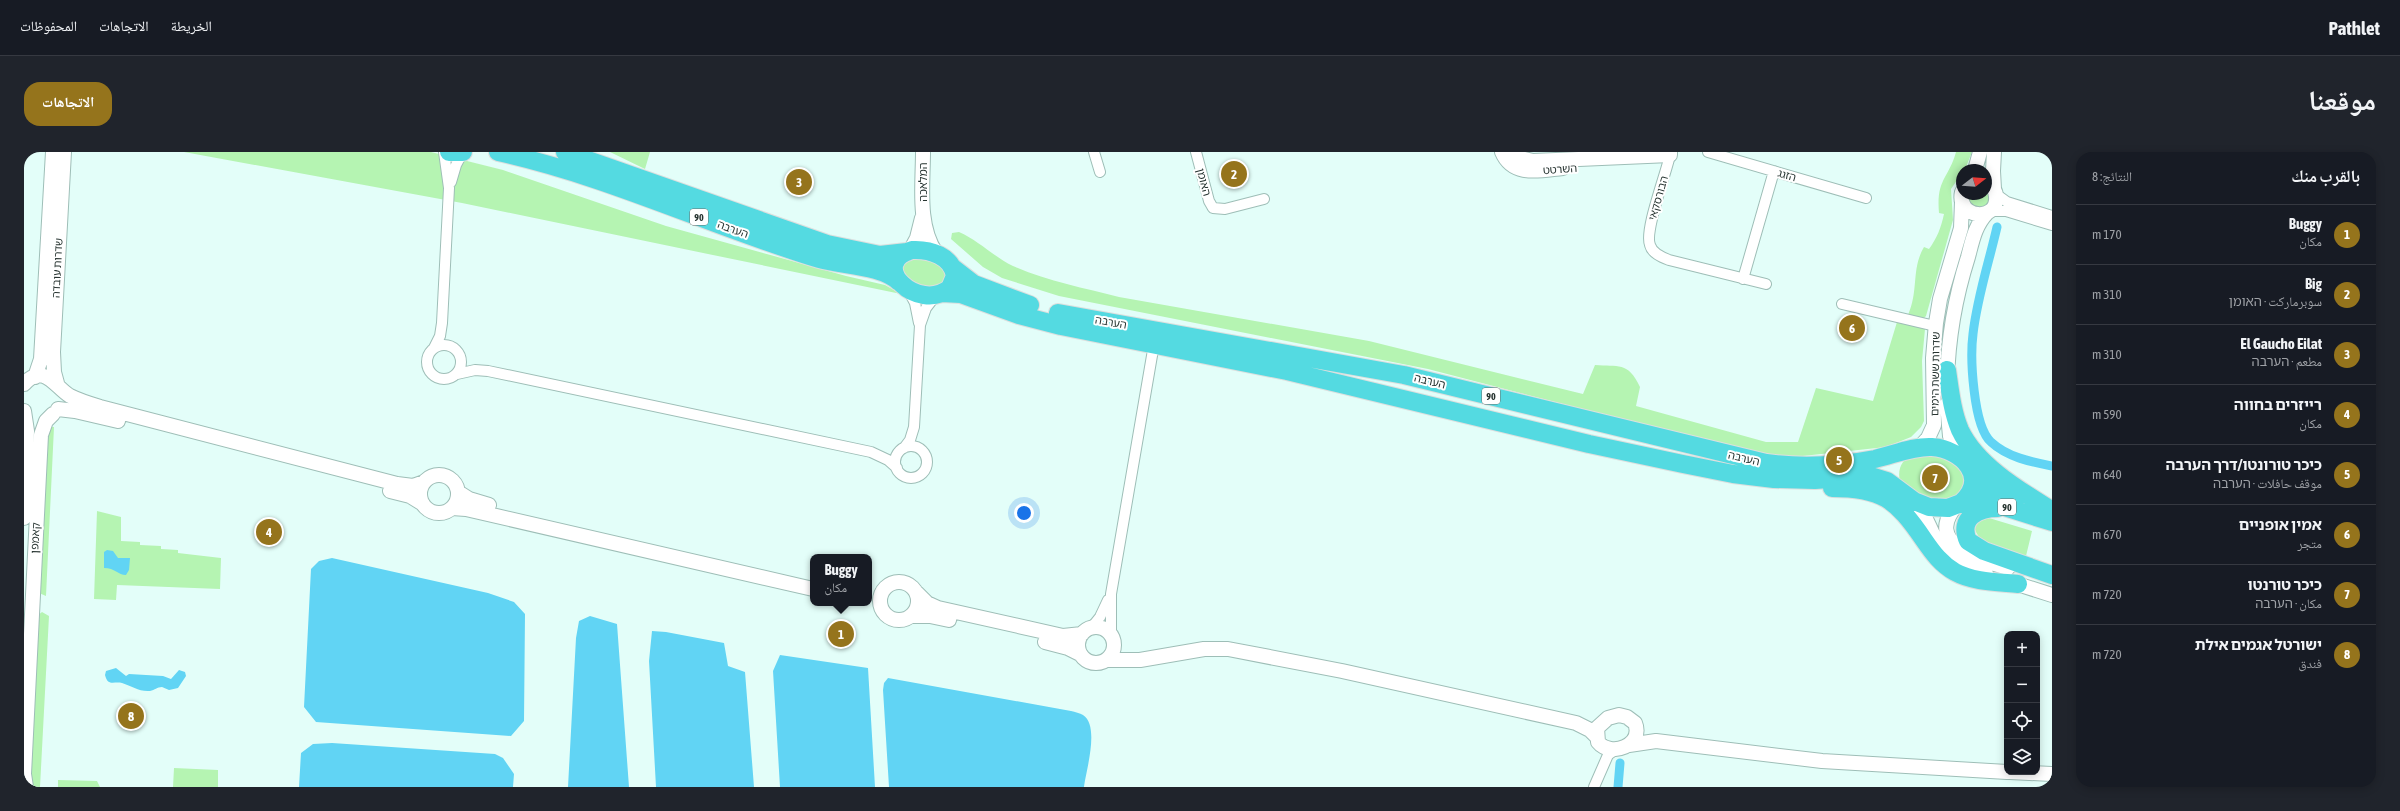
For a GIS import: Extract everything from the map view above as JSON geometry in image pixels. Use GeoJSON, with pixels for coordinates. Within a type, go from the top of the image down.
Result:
{"type":"FeatureCollection","features":[{"type":"Feature","properties":{"kind":"highway"},"geometry":{"type":"LineString","coordinates":[[449,152],[463,152]]}},
{"type":"Feature","properties":{"kind":"highway","name":"הערבה"},"geometry":{"type":"LineString","coordinates":[[498,152],[553,165],[812,256],[886,273],[903,286]]}},
{"type":"Feature","properties":{"kind":"highway","name":"הערבה"},"geometry":{"type":"LineString","coordinates":[[565,152],[827,244],[880,255],[908,252]]}},
{"type":"Feature","properties":{"kind":"highway","name":"90"},"geometry":{"type":"LineString","coordinates":[[908,252],[924,250],[936,253],[946,259],[952,267]]}},
{"type":"Feature","properties":{"kind":"highway"},"geometry":{"type":"LineString","coordinates":[[903,286],[894,274],[894,265],[899,257],[908,252]]}},
{"type":"Feature","properties":{"kind":"highway"},"geometry":{"type":"LineString","coordinates":[[939,294],[950,288],[954,281],[952,267]]}},
{"type":"Feature","properties":{"kind":"highway","name":"הערבה"},"geometry":{"type":"LineString","coordinates":[[952,267],[967,280],[980,287],[1046,310],[1404,375],[1766,463],[1797,466],[1825,466],[1875,459],[1916,449],[1937,448],[1958,455]]}},
{"type":"Feature","properties":{"kind":"highway","name":"90"},"geometry":{"type":"LineString","coordinates":[[903,286],[925,295],[939,294]]}},
{"type":"Feature","properties":{"kind":"highway","name":"הערבה"},"geometry":{"type":"LineString","coordinates":[[939,294],[960,294],[1035,320],[1353,386],[1611,449],[1760,478],[1801,480],[1871,476],[1887,481],[1901,489],[1914,501],[1936,508],[1959,504],[1969,500],[1982,500],[2012,509],[2051,513]]}},
{"type":"Feature","properties":{"kind":"highway"},"geometry":{"type":"LineString","coordinates":[[1947,370],[1956,420],[1970,446],[2006,480],[2051,513]]}},
{"type":"Feature","properties":{"kind":"highway"},"geometry":{"type":"LineString","coordinates":[[1901,489],[1896,476],[1897,465],[1903,456],[1916,449]]}},
{"type":"Feature","properties":{"kind":"highway","name":"90"},"geometry":{"type":"LineString","coordinates":[[1958,455],[1965,461],[1972,472],[1992,488],[2051,513]]}},
{"type":"Feature","properties":{"kind":"highway"},"geometry":{"type":"LineString","coordinates":[[1959,504],[1971,491],[1973,484],[1972,472]]}},
{"type":"Feature","properties":{"kind":"highway"},"geometry":{"type":"LineString","coordinates":[[1760,478],[1801,486],[1847,488],[1874,492],[1896,505],[1939,560],[1951,569],[1969,578],[2018,584]]}},
{"type":"Feature","properties":{"kind":"highway"},"geometry":{"type":"LineString","coordinates":[[2012,509],[1995,508],[1976,511],[1971,516],[1965,528],[1968,541],[1984,551],[2052,575]]}},
{"type":"Feature","properties":{"kind":"street","name":"שדרות עובדה"},"geometry":{"type":"LineString","coordinates":[[27,381],[41,359],[53,152]]}},
{"type":"Feature","properties":{"kind":"street","name":"שדרות עובדה"},"geometry":{"type":"LineString","coordinates":[[56,412],[62,399],[54,372],[53,352],[64,152]]}},
{"type":"Feature","properties":{"kind":"street"},"geometry":{"type":"LineString","coordinates":[[434,348],[439,338],[442,323],[449,188],[444,152]]}},
{"type":"Feature","properties":{"kind":"street"},"geometry":{"type":"LineString","coordinates":[[449,188],[456,165],[463,152]]}},
{"type":"Feature","properties":{"kind":"street","name":"המלאכה"},"geometry":{"type":"LineString","coordinates":[[923,152],[923,212],[928,239],[936,253]]}},
{"type":"Feature","properties":{"kind":"street"},"geometry":{"type":"LineString","coordinates":[[1094,152],[1100,172]]}},
{"type":"Feature","properties":{"kind":"street","name":"האומן"},"geometry":{"type":"LineString","coordinates":[[1196,152],[1209,201],[1215,209],[1225,208],[1264,198]]}},
{"type":"Feature","properties":{"kind":"street","name":"השרטט"},"geometry":{"type":"LineString","coordinates":[[1502,152],[1512,165],[1528,171],[1592,166],[1624,156]]}},
{"type":"Feature","properties":{"kind":"street","name":"השרטט"},"geometry":{"type":"LineString","coordinates":[[1513,152],[1520,158],[1529,160],[1670,154]]}},
{"type":"Feature","properties":{"kind":"street","name":"הזגג"},"geometry":{"type":"LineString","coordinates":[[1708,152],[1866,198]]}},
{"type":"Feature","properties":{"kind":"street"},"geometry":{"type":"LineString","coordinates":[[1977,164],[1980,152]]}},
{"type":"Feature","properties":{"kind":"street"},"geometry":{"type":"LineString","coordinates":[[1994,152],[1992,188],[2007,202],[2052,216]]}},
{"type":"Feature","properties":{"kind":"street","name":"הבורסקאי"},"geometry":{"type":"LineString","coordinates":[[1670,154],[1650,229],[1649,244],[1654,252],[1669,260],[1743,279]]}},
{"type":"Feature","properties":{"kind":"street"},"geometry":{"type":"LineString","coordinates":[[1766,284],[1743,279],[1774,171]]}},
{"type":"Feature","properties":{"kind":"street","name":"שדרות ששת הימים"},"geometry":{"type":"LineString","coordinates":[[1958,455],[1948,426],[1947,370],[1951,325],[1957,292],[1975,233],[1996,202],[1992,188]]}},
{"type":"Feature","properties":{"kind":"street","name":"שדרות ששת הימים"},"geometry":{"type":"LineString","coordinates":[[1916,449],[1930,434],[1934,420],[1932,374],[1935,326],[1940,299],[1961,228],[1962,200]]}},
{"type":"Feature","properties":{"kind":"street"},"geometry":{"type":"LineString","coordinates":[[1964,200],[1970,213],[1980,215],[1989,212],[2006,212],[2052,225]]}},
{"type":"Feature","properties":{"kind":"street","name":"המלאכה"},"geometry":{"type":"LineString","coordinates":[[908,252],[918,233],[923,212]]}},
{"type":"Feature","properties":{"kind":"street"},"geometry":{"type":"LineString","coordinates":[[903,286],[915,303],[920,325]]}},
{"type":"Feature","properties":{"kind":"street"},"geometry":{"type":"LineString","coordinates":[[897,468],[896,460],[902,449],[911,438],[914,427],[920,325],[926,308],[939,294]]}},
{"type":"Feature","properties":{"kind":"street"},"geometry":{"type":"LineString","coordinates":[[1842,304],[1935,326]]}},
{"type":"Feature","properties":{"kind":"street"},"geometry":{"type":"LineString","coordinates":[[442,323],[444,334],[451,346],[467,362],[488,371]]}},
{"type":"Feature","properties":{"kind":"street"},"geometry":{"type":"LineString","coordinates":[[1106,660],[1114,649],[1112,637],[1111,594],[1154,344]]}},
{"type":"Feature","properties":{"kind":"street"},"geometry":{"type":"LineString","coordinates":[[451,346],[444,345],[434,348],[429,352],[426,361],[430,373],[435,378],[444,380],[457,374],[475,370],[488,371],[871,452],[888,460],[906,477],[916,478],[921,475],[927,467],[927,461],[926,456],[920,448],[914,427]]}},
{"type":"Feature","properties":{"kind":"street"},"geometry":{"type":"LineString","coordinates":[[457,374],[461,365],[460,355]]}},
{"type":"Feature","properties":{"kind":"street"},"geometry":{"type":"LineString","coordinates":[[24,410],[39,418],[56,412],[99,416],[410,496],[434,512],[446,512],[456,504],[458,492],[453,480],[448,476],[435,475],[424,482],[413,486],[397,484],[108,409],[72,397],[47,376],[27,381]]}},
{"type":"Feature","properties":{"kind":"street","name":"קאמפן"},"geometry":{"type":"LineString","coordinates":[[24,410],[27,430],[24,518]]}},
{"type":"Feature","properties":{"kind":"street","name":"קאמפן"},"geometry":{"type":"LineString","coordinates":[[26,787],[24,774],[41,435],[46,421],[56,412]]}},
{"type":"Feature","properties":{"kind":"street"},"geometry":{"type":"LineString","coordinates":[[871,452],[902,449],[909,446],[920,448]]}},
{"type":"Feature","properties":{"kind":"street"},"geometry":{"type":"LineString","coordinates":[[423,504],[420,494],[424,482]]}},
{"type":"Feature","properties":{"kind":"street"},"geometry":{"type":"LineString","coordinates":[[458,492],[475,501],[810,578]]}},
{"type":"Feature","properties":{"kind":"street"},"geometry":{"type":"LineString","coordinates":[[1914,501],[1926,516],[1938,544],[1953,560],[1974,570],[2052,595]]}},
{"type":"Feature","properties":{"kind":"street"},"geometry":{"type":"LineString","coordinates":[[1959,504],[1950,512],[1946,527],[1950,538],[1958,548],[1973,557],[2052,583]]}},
{"type":"Feature","properties":{"kind":"street"},"geometry":{"type":"LineString","coordinates":[[452,508],[470,510],[810,588]]}},
{"type":"Feature","properties":{"kind":"street"},"geometry":{"type":"LineString","coordinates":[[872,591],[884,589],[895,582],[902,582],[908,584],[927,603],[938,608],[1063,636],[1087,630],[1104,629],[1130,654],[1147,659]]}},
{"type":"Feature","properties":{"kind":"street"},"geometry":{"type":"LineString","coordinates":[[884,589],[880,601],[882,609],[888,617],[894,620],[900,620],[912,616],[930,616],[948,619],[1061,646],[1080,654],[1091,663],[1097,664],[1106,660],[1147,659],[1204,649],[1228,649],[1342,670],[1576,723],[1590,730],[1611,744],[1647,741],[1666,742],[1845,763],[2004,772]]}},
{"type":"Feature","properties":{"kind":"street"},"geometry":{"type":"LineString","coordinates":[[912,616],[918,605],[917,593]]}},
{"type":"Feature","properties":{"kind":"street"},"geometry":{"type":"LineString","coordinates":[[1080,654],[1078,645],[1087,630],[1104,610],[1111,594]]}},
{"type":"Feature","properties":{"kind":"street"},"geometry":{"type":"LineString","coordinates":[[872,604],[882,609]]}},
{"type":"Feature","properties":{"kind":"street"},"geometry":{"type":"LineString","coordinates":[[1576,723],[1623,716],[1646,733],[1666,742]]}},
{"type":"Feature","properties":{"kind":"street"},"geometry":{"type":"LineString","coordinates":[[1608,718],[1599,725],[1611,744]]}},
{"type":"Feature","properties":{"kind":"street"},"geometry":{"type":"LineString","coordinates":[[1594,787],[1604,762],[1605,753],[1611,744],[1635,737],[1634,724]]}},
{"type":"Feature","properties":{"kind":"street"},"geometry":{"type":"LineString","coordinates":[[2040,773],[2052,774]]}},
{"type":"Feature","properties":{"kind":"green space"},"geometry":{"type":"Polygon","coordinates":[[[184,152],[431,152],[503,170],[666,226],[846,276],[885,285],[901,294],[462,203],[184,152]]]}},
{"type":"Feature","properties":{"kind":"green space"},"geometry":{"type":"Polygon","coordinates":[[[610,152],[650,152],[645,169],[610,152]]]}},
{"type":"Feature","properties":{"kind":"green space"},"geometry":{"type":"Polygon","coordinates":[[[1956,152],[1972,152],[1967,164],[1956,164],[1956,182],[1951,189],[1953,220],[1926,316],[1924,318],[1908,315],[1913,297],[1920,255],[1924,247],[1929,249],[1932,245],[1942,224],[1944,214],[1939,213],[1939,193],[1943,180],[1956,152]]]}},
{"type":"Feature","properties":{"kind":"green space"},"geometry":{"type":"Polygon","coordinates":[[[1968,200],[1992,200],[1993,202],[1974,211],[1968,200]]]}},
{"type":"Feature","properties":{"kind":"green space"},"geometry":{"type":"Polygon","coordinates":[[[959,232],[973,239],[999,258],[1013,266],[1065,284],[1119,297],[1369,341],[1583,394],[1595,365],[1622,367],[1631,373],[1640,387],[1636,406],[1766,442],[1798,442],[1816,388],[1873,401],[1897,322],[1925,329],[1922,361],[1924,421],[1921,427],[1911,437],[1886,447],[1784,458],[1759,455],[1428,369],[1059,296],[1002,278],[983,267],[951,239],[952,233],[959,232]]]}},
{"type":"Feature","properties":{"kind":"green space"},"geometry":{"type":"Polygon","coordinates":[[[918,254],[948,269],[944,287],[910,285],[900,263],[918,254]]]}},
{"type":"Feature","properties":{"kind":"green space"},"geometry":{"type":"Polygon","coordinates":[[[50,427],[54,427],[46,596],[39,593],[44,438],[50,427]]]}},
{"type":"Feature","properties":{"kind":"green space"},"geometry":{"type":"Polygon","coordinates":[[[1914,453],[1956,458],[1963,464],[1968,490],[1936,505],[1900,482],[1899,473],[1901,465],[1914,453]]]}},
{"type":"Feature","properties":{"kind":"green space"},"geometry":{"type":"Polygon","coordinates":[[[97,511],[121,517],[121,541],[140,542],[140,545],[161,546],[161,549],[178,550],[178,553],[221,558],[220,589],[117,585],[116,600],[94,599],[97,511]]]}},
{"type":"Feature","properties":{"kind":"green space"},"geometry":{"type":"Polygon","coordinates":[[[1989,518],[2032,531],[2026,556],[1994,547],[1981,539],[1976,533],[1974,525],[1977,522],[1989,518]]]}},
{"type":"Feature","properties":{"kind":"green space"},"geometry":{"type":"Polygon","coordinates":[[[42,612],[49,616],[40,787],[33,787],[31,782],[37,616],[42,612]]]}},
{"type":"Feature","properties":{"kind":"green space"},"geometry":{"type":"Polygon","coordinates":[[[174,768],[218,770],[218,787],[173,787],[174,768]]]}},
{"type":"Feature","properties":{"kind":"green space"},"geometry":{"type":"Polygon","coordinates":[[[58,780],[97,781],[100,787],[58,787],[58,780]]]}},
{"type":"Feature","properties":{"kind":"water"},"geometry":{"type":"Polygon","coordinates":[[[107,550],[113,551],[118,558],[130,558],[129,570],[126,575],[104,568],[104,552],[107,550]]]}},
{"type":"Feature","properties":{"kind":"water"},"geometry":{"type":"Polygon","coordinates":[[[332,558],[488,593],[514,602],[525,614],[524,721],[511,736],[316,722],[304,707],[311,569],[319,561],[332,558]]]}},
{"type":"Feature","properties":{"kind":"water"},"geometry":{"type":"Polygon","coordinates":[[[590,616],[617,624],[629,787],[568,787],[576,638],[579,621],[590,616]]]}},
{"type":"Feature","properties":{"kind":"water"},"geometry":{"type":"Polygon","coordinates":[[[652,631],[666,632],[724,643],[728,666],[745,672],[754,787],[656,787],[649,661],[652,631]]]}},
{"type":"Feature","properties":{"kind":"water"},"geometry":{"type":"Polygon","coordinates":[[[780,655],[868,668],[875,787],[780,787],[773,671],[780,655]]]}},
{"type":"Feature","properties":{"kind":"water"},"geometry":{"type":"Polygon","coordinates":[[[116,668],[126,676],[129,674],[163,676],[171,679],[179,670],[185,672],[186,676],[178,688],[169,690],[160,687],[152,691],[146,691],[139,690],[122,683],[112,683],[108,681],[105,675],[106,671],[116,668]]]}},
{"type":"Feature","properties":{"kind":"water"},"geometry":{"type":"Polygon","coordinates":[[[888,678],[1082,714],[1088,721],[1091,728],[1091,749],[1084,787],[889,787],[883,690],[884,683],[888,678]]]}},
{"type":"Feature","properties":{"kind":"water"},"geometry":{"type":"Polygon","coordinates":[[[332,743],[495,754],[503,758],[514,774],[513,787],[299,787],[301,753],[313,744],[332,743]]]}},
{"type":"Feature","properties":{"kind":"waterway"},"geometry":{"type":"LineString","coordinates":[[1997,227],[1980,294],[1972,345],[1974,391],[1980,422],[1985,434],[1991,442],[2004,452],[2036,463],[2052,466]]}},
{"type":"Feature","properties":{"kind":"waterway"},"geometry":{"type":"LineString","coordinates":[[1618,787],[1620,763]]}},
{"type":"Feature","properties":{"kind":"place","name":"Big"},"geometry":{"type":"Point","coordinates":[1234,174]}},
{"type":"Feature","properties":{"kind":"place","name":"El Gaucho Eilat"},"geometry":{"type":"Point","coordinates":[799,182]}},
{"type":"Feature","properties":{"kind":"place","name":"אמין אופניים"},"geometry":{"type":"Point","coordinates":[1852,328]}},
{"type":"Feature","properties":{"kind":"place","name":"כיכר טורונטו/דרך הערבה"},"geometry":{"type":"Point","coordinates":[1839,460]}},
{"type":"Feature","properties":{"kind":"place","name":"כיכר טורנטו"},"geometry":{"type":"Point","coordinates":[1935,478]}},
{"type":"Feature","properties":{"kind":"place","name":"רייזרים בחווה"},"geometry":{"type":"Point","coordinates":[269,532]}},
{"type":"Feature","properties":{"kind":"place","name":"Buggy"},"geometry":{"type":"Point","coordinates":[841,634]}},
{"type":"Feature","properties":{"kind":"place","name":"ישורטל אגמים אילת"},"geometry":{"type":"Point","coordinates":[131,716]}}]}
